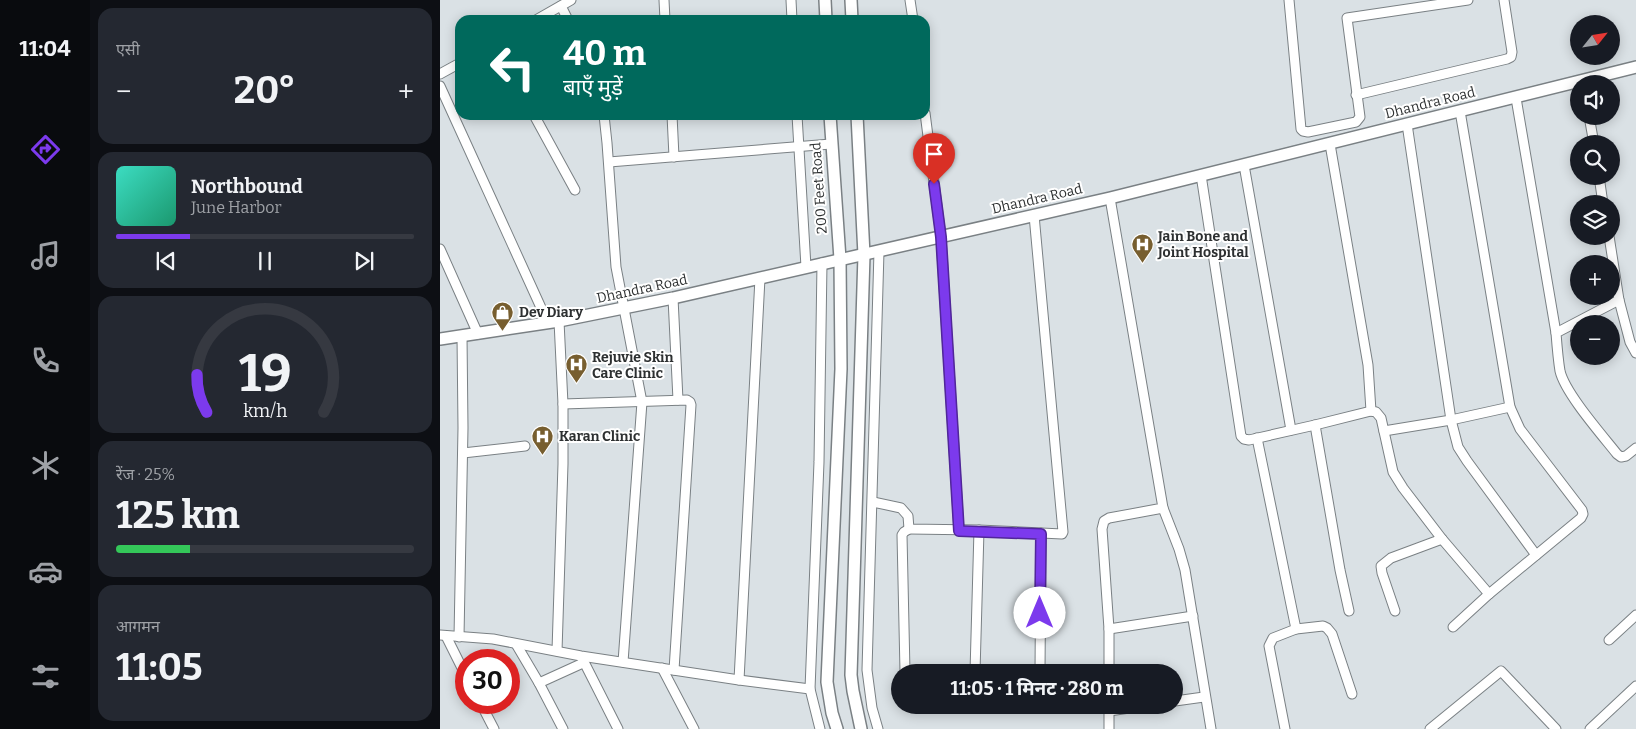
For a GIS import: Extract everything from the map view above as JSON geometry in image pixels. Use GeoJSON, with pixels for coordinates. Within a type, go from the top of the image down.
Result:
{"type":"FeatureCollection","features":[{"type":"Feature","properties":{"kind":"street"},"geometry":{"type":"LineString","coordinates":[[545,15],[571,0]]}},
{"type":"Feature","properties":{"kind":"street"},"geometry":{"type":"LineString","coordinates":[[664,0],[665,15]]}},
{"type":"Feature","properties":{"kind":"street"},"geometry":{"type":"LineString","coordinates":[[791,0],[792,15]]}},
{"type":"Feature","properties":{"kind":"street"},"geometry":{"type":"LineString","coordinates":[[825,0],[826,15]]}},
{"type":"Feature","properties":{"kind":"street"},"geometry":{"type":"LineString","coordinates":[[851,0],[852,15]]}},
{"type":"Feature","properties":{"kind":"street"},"geometry":{"type":"LineString","coordinates":[[910,0],[912,15]]}},
{"type":"Feature","properties":{"kind":"street"},"geometry":{"type":"LineString","coordinates":[[1289,0],[1301,128],[1303,131],[1308,132],[1356,122],[1360,117],[1347,18],[1468,0]]}},
{"type":"Feature","properties":{"kind":"street"},"geometry":{"type":"LineString","coordinates":[[1356,95],[1507,59],[1511,56],[1512,52],[1504,0]]}},
{"type":"Feature","properties":{"kind":"street"},"geometry":{"type":"LineString","coordinates":[[561,6],[566,15]]}},
{"type":"Feature","properties":{"kind":"street"},"geometry":{"type":"LineString","coordinates":[[440,74],[455,66]]}},
{"type":"Feature","properties":{"kind":"street","name":"Dhandra Road"},"geometry":{"type":"LineString","coordinates":[[1608,75],[1636,67]]}},
{"type":"Feature","properties":{"kind":"street","name":"Dhandra Road"},"geometry":{"type":"LineString","coordinates":[[440,339],[554,322],[673,298],[1110,198],[1570,85]]}},
{"type":"Feature","properties":{"kind":"street"},"geometry":{"type":"LineString","coordinates":[[440,86],[455,117]]}},
{"type":"Feature","properties":{"kind":"street"},"geometry":{"type":"LineString","coordinates":[[1516,98],[1556,333],[1560,372],[1576,401],[1617,454],[1621,458],[1636,448]]}},
{"type":"Feature","properties":{"kind":"street"},"geometry":{"type":"LineString","coordinates":[[1453,627],[1489,594],[1581,518],[1583,514],[1582,510],[1520,430],[1510,407],[1460,111]]}},
{"type":"Feature","properties":{"kind":"street"},"geometry":{"type":"LineString","coordinates":[[456,120],[554,322],[563,404],[557,651]]}},
{"type":"Feature","properties":{"kind":"street"},"geometry":{"type":"LineString","coordinates":[[537,120],[575,190]]}},
{"type":"Feature","properties":{"kind":"street"},"geometry":{"type":"LineString","coordinates":[[605,120],[616,267],[642,402],[623,662]]}},
{"type":"Feature","properties":{"kind":"street"},"geometry":{"type":"LineString","coordinates":[[672,120],[674,157]]}},
{"type":"Feature","properties":{"kind":"street"},"geometry":{"type":"LineString","coordinates":[[797,120],[806,267]]}},
{"type":"Feature","properties":{"kind":"street","name":"200 Feet Road"},"geometry":{"type":"LineString","coordinates":[[830,120],[840,260],[840,378],[827,682],[832,713],[837,729]]}},
{"type":"Feature","properties":{"kind":"street"},"geometry":{"type":"LineString","coordinates":[[857,120],[864,255],[851,675],[861,729]]}},
{"type":"Feature","properties":{"kind":"street"},"geometry":{"type":"LineString","coordinates":[[926,120],[941,237],[959,531]]}},
{"type":"Feature","properties":{"kind":"street"},"geometry":{"type":"LineString","coordinates":[[1407,124],[1451,420],[1458,447],[1466,461],[1536,555]]}},
{"type":"Feature","properties":{"kind":"street"},"geometry":{"type":"LineString","coordinates":[[609,162],[831,144]]}},
{"type":"Feature","properties":{"kind":"street"},"geometry":{"type":"LineString","coordinates":[[1330,144],[1368,366],[1371,411]]}},
{"type":"Feature","properties":{"kind":"street"},"geometry":{"type":"LineString","coordinates":[[1244,165],[1291,430]]}},
{"type":"Feature","properties":{"kind":"street"},"geometry":{"type":"LineString","coordinates":[[1201,175],[1241,436],[1249,440],[1371,411],[1376,412],[1381,418],[1393,472],[1442,539],[1489,594]]}},
{"type":"Feature","properties":{"kind":"street"},"geometry":{"type":"LineString","coordinates":[[1110,198],[1163,508],[1179,550],[1193,616],[1204,697],[1211,729]]}},
{"type":"Feature","properties":{"kind":"street"},"geometry":{"type":"LineString","coordinates":[[905,664],[902,536],[904,532],[909,529],[979,530],[1058,535],[1063,532],[1034,215]]}},
{"type":"Feature","properties":{"kind":"street"},"geometry":{"type":"LineString","coordinates":[[440,249],[478,334]]}},
{"type":"Feature","properties":{"kind":"street"},"geometry":{"type":"LineString","coordinates":[[878,729],[872,708],[867,670],[879,250]]}},
{"type":"Feature","properties":{"kind":"street"},"geometry":{"type":"LineString","coordinates":[[820,729],[810,689],[819,462],[822,263]]}},
{"type":"Feature","properties":{"kind":"street"},"geometry":{"type":"LineString","coordinates":[[739,680],[760,278]]}},
{"type":"Feature","properties":{"kind":"street"},"geometry":{"type":"LineString","coordinates":[[673,298],[678,400]]}},
{"type":"Feature","properties":{"kind":"street"},"geometry":{"type":"LineString","coordinates":[[1620,304],[1630,342],[1636,353]]}},
{"type":"Feature","properties":{"kind":"street"},"geometry":{"type":"LineString","coordinates":[[1556,333],[1609,305]]}},
{"type":"Feature","properties":{"kind":"street"},"geometry":{"type":"LineString","coordinates":[[460,637],[462,336]]}},
{"type":"Feature","properties":{"kind":"street"},"geometry":{"type":"LineString","coordinates":[[563,404],[678,400],[690,402],[674,670]]}},
{"type":"Feature","properties":{"kind":"street"},"geometry":{"type":"LineString","coordinates":[[1384,431],[1451,420],[1510,407]]}},
{"type":"Feature","properties":{"kind":"street"},"geometry":{"type":"LineString","coordinates":[[1315,425],[1349,611]]}},
{"type":"Feature","properties":{"kind":"street"},"geometry":{"type":"LineString","coordinates":[[1257,438],[1296,629]]}},
{"type":"Feature","properties":{"kind":"street"},"geometry":{"type":"LineString","coordinates":[[462,453],[525,446]]}},
{"type":"Feature","properties":{"kind":"street"},"geometry":{"type":"LineString","coordinates":[[873,502],[902,508],[908,516],[909,529]]}},
{"type":"Feature","properties":{"kind":"street"},"geometry":{"type":"LineString","coordinates":[[1109,664],[1109,629],[1102,529],[1104,521],[1109,518],[1163,508]]}},
{"type":"Feature","properties":{"kind":"street"},"geometry":{"type":"LineString","coordinates":[[975,664],[979,530]]}},
{"type":"Feature","properties":{"kind":"street"},"geometry":{"type":"LineString","coordinates":[[1040,664],[1041,534]]}},
{"type":"Feature","properties":{"kind":"street"},"geometry":{"type":"LineString","coordinates":[[1395,611],[1382,573],[1382,566],[1391,558],[1442,539]]}},
{"type":"Feature","properties":{"kind":"street"},"geometry":{"type":"LineString","coordinates":[[1609,640],[1636,615]]}},
{"type":"Feature","properties":{"kind":"street"},"geometry":{"type":"LineString","coordinates":[[1109,629],[1193,616]]}},
{"type":"Feature","properties":{"kind":"street"},"geometry":{"type":"LineString","coordinates":[[1285,729],[1269,646],[1273,638],[1296,629],[1324,626],[1327,628],[1332,634],[1352,694]]}},
{"type":"Feature","properties":{"kind":"street"},"geometry":{"type":"LineString","coordinates":[[443,636],[493,639],[557,651],[582,659],[623,662],[810,689]]}},
{"type":"Feature","properties":{"kind":"street"},"geometry":{"type":"LineString","coordinates":[[443,636],[455,657]]}},
{"type":"Feature","properties":{"kind":"street"},"geometry":{"type":"LineString","coordinates":[[516,644],[563,729]]}},
{"type":"Feature","properties":{"kind":"street"},"geometry":{"type":"LineString","coordinates":[[539,683],[582,659]]}},
{"type":"Feature","properties":{"kind":"street"},"geometry":{"type":"LineString","coordinates":[[582,659],[618,729]]}},
{"type":"Feature","properties":{"kind":"street"},"geometry":{"type":"LineString","coordinates":[[662,668],[694,729]]}},
{"type":"Feature","properties":{"kind":"street"},"geometry":{"type":"LineString","coordinates":[[1430,729],[1501,671],[1556,729]]}},
{"type":"Feature","properties":{"kind":"street"},"geometry":{"type":"LineString","coordinates":[[1590,729],[1636,686]]}},
{"type":"Feature","properties":{"kind":"street"},"geometry":{"type":"LineString","coordinates":[[1183,700],[1204,697]]}},
{"type":"Feature","properties":{"kind":"street"},"geometry":{"type":"LineString","coordinates":[[486,714],[494,729]]}},
{"type":"Feature","properties":{"kind":"street"},"geometry":{"type":"LineString","coordinates":[[1109,714],[1109,729]]}},
{"type":"Feature","properties":{"kind":"place","name":"Jain Bone and Joint Hospital"},"geometry":{"type":"Point","coordinates":[1142,263]}},
{"type":"Feature","properties":{"kind":"place","name":"Dev Diary"},"geometry":{"type":"Point","coordinates":[503,331]}},
{"type":"Feature","properties":{"kind":"place","name":"Rejuvie Skin Care Clinic"},"geometry":{"type":"Point","coordinates":[576,384]}},
{"type":"Feature","properties":{"kind":"place","name":"Karan Clinic"},"geometry":{"type":"Point","coordinates":[543,455]}},
{"type":"Feature","properties":{"kind":"route"},"geometry":{"type":"LineString","coordinates":[[934,184],[941,237],[959,531],[979,530],[1041,534],[1040,613]]}}]}
